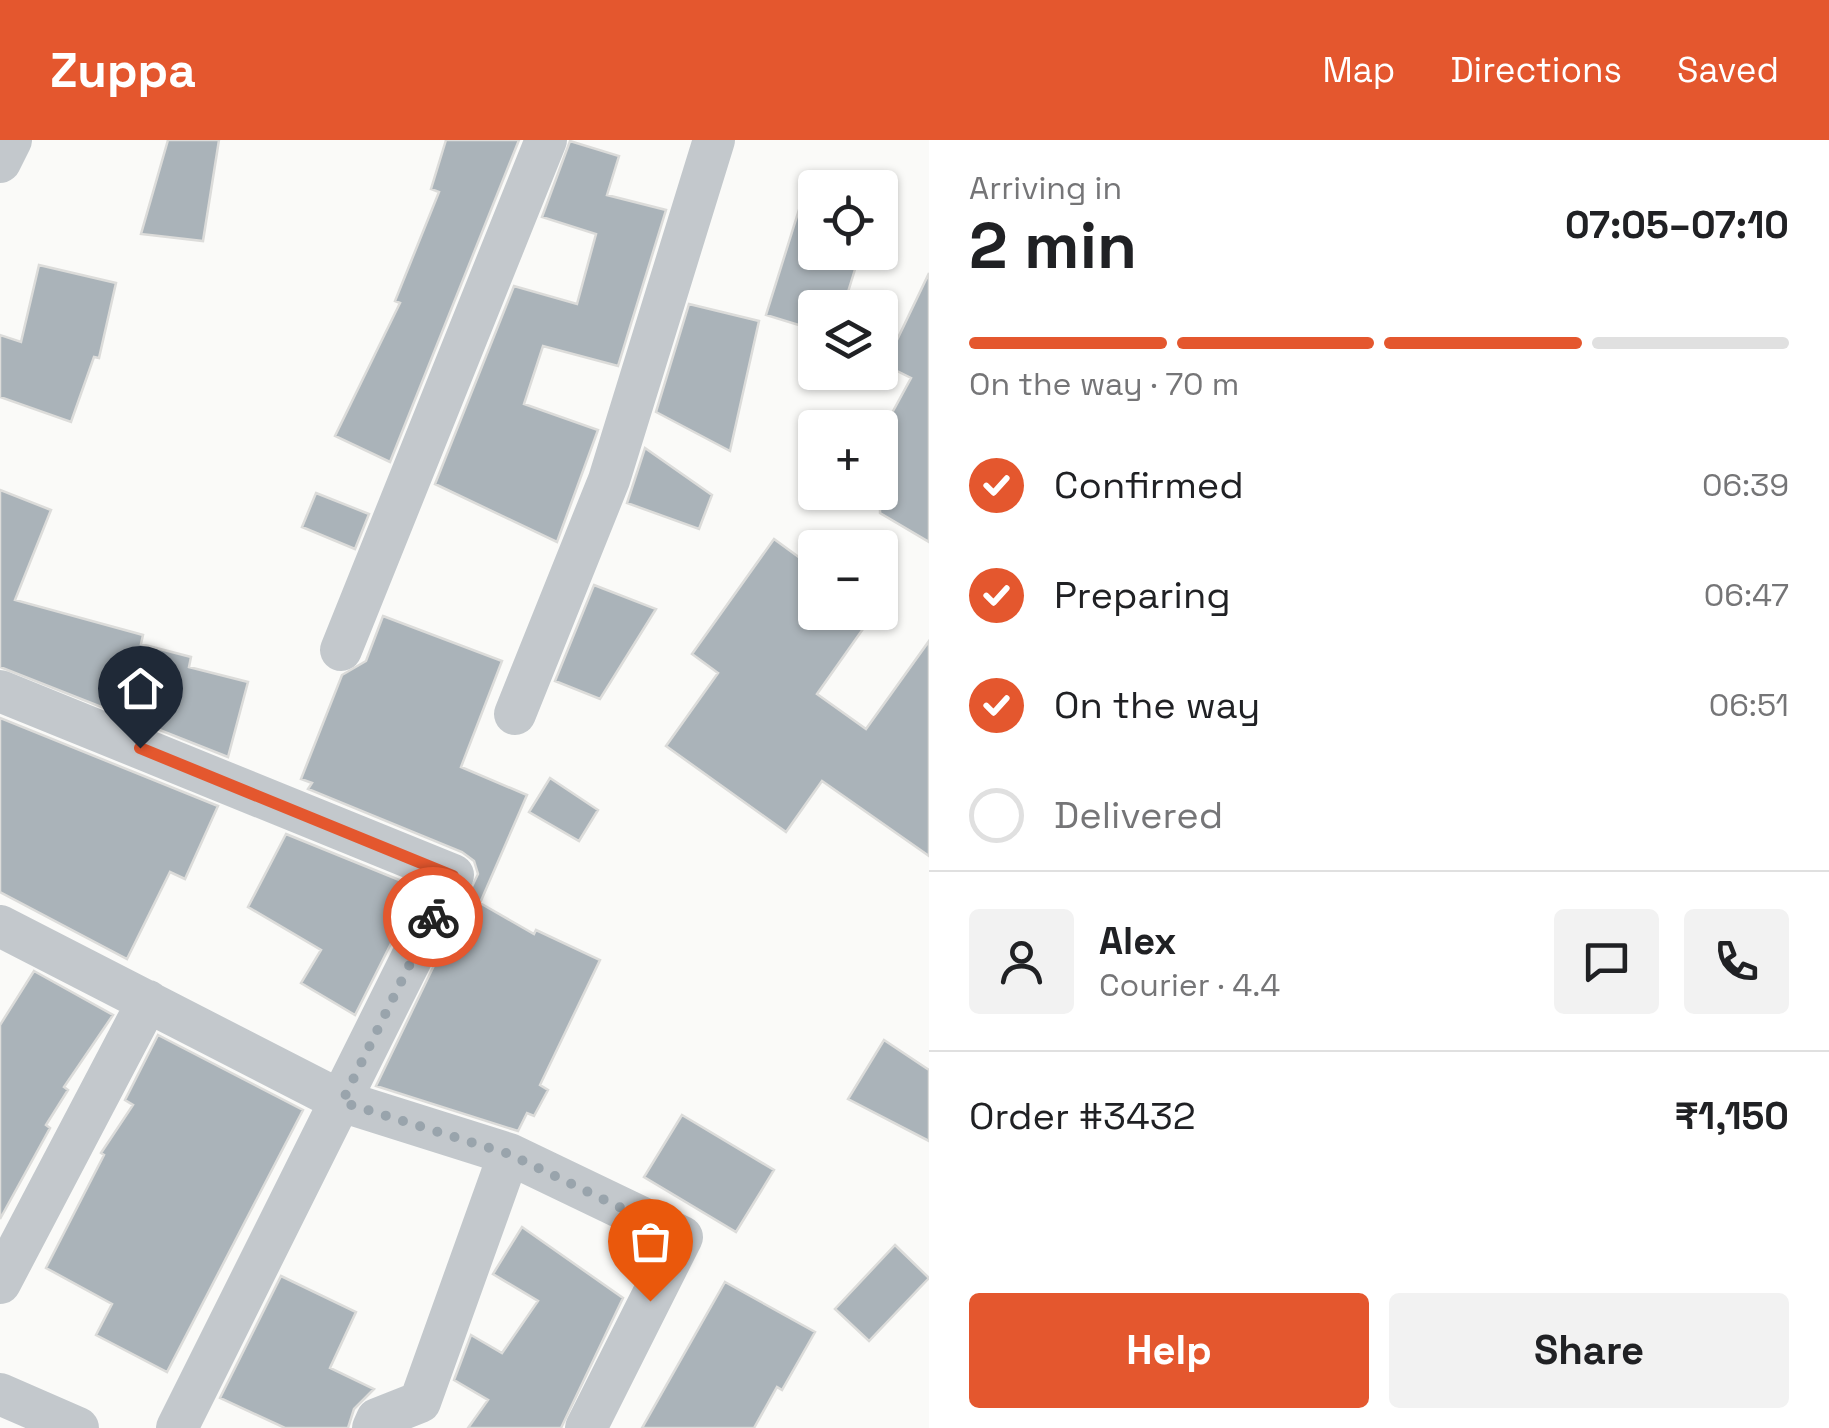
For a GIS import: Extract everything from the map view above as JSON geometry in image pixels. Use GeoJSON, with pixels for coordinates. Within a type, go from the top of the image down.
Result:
{"type":"FeatureCollection","features":[{"type":"Feature","properties":{"kind":"street"},"geometry":{"type":"LineString","coordinates":[[0,162],[11,140]]}},
{"type":"Feature","properties":{"kind":"street"},"geometry":{"type":"LineString","coordinates":[[341,650],[546,140]]}},
{"type":"Feature","properties":{"kind":"street"},"geometry":{"type":"LineString","coordinates":[[515,714],[609,480],[714,140]]}},
{"type":"Feature","properties":{"kind":"street"},"geometry":{"type":"LineString","coordinates":[[0,690],[453,876],[177,1428]]}},
{"type":"Feature","properties":{"kind":"street"},"geometry":{"type":"LineString","coordinates":[[0,926],[342,1102],[509,1154],[682,1237],[586,1428]]}},
{"type":"Feature","properties":{"kind":"street"},"geometry":{"type":"LineString","coordinates":[[0,1283],[148,1001]]}},
{"type":"Feature","properties":{"kind":"street"},"geometry":{"type":"LineString","coordinates":[[373,1428],[377,1418],[420,1402],[509,1154]]}},
{"type":"Feature","properties":{"kind":"street"},"geometry":{"type":"LineString","coordinates":[[0,1394],[78,1428]]}},
{"type":"Feature","properties":{"kind":"building"},"geometry":{"type":"Polygon","coordinates":[[[168,140],[219,140],[203,241],[141,234],[168,140]]]}},
{"type":"Feature","properties":{"kind":"building"},"geometry":{"type":"Polygon","coordinates":[[[446,140],[519,140],[390,462],[335,436],[400,303],[395,301],[439,192],[431,189],[446,140]]]}},
{"type":"Feature","properties":{"kind":"building"},"geometry":{"type":"Polygon","coordinates":[[[570,141],[619,156],[607,195],[666,210],[618,366],[543,346],[524,404],[598,430],[557,542],[435,484],[514,286],[577,304],[596,234],[542,217],[570,141]]]}},
{"type":"Feature","properties":{"kind":"building"},"geometry":{"type":"Polygon","coordinates":[[[798,213],[798,270],[855,270],[849,290],[798,290],[798,325],[766,315],[798,213]]]}},
{"type":"Feature","properties":{"kind":"building"},"geometry":{"type":"Polygon","coordinates":[[[39,265],[116,283],[99,358],[94,357],[71,422],[0,397],[0,335],[21,342],[39,265]]]}},
{"type":"Feature","properties":{"kind":"building"},"geometry":{"type":"Polygon","coordinates":[[[929,273],[929,542],[880,513],[898,510],[898,410],[894,410],[911,378],[898,372],[898,338],[929,273]]]}},
{"type":"Feature","properties":{"kind":"building"},"geometry":{"type":"Polygon","coordinates":[[[689,304],[759,321],[730,451],[656,412],[689,304]]]}},
{"type":"Feature","properties":{"kind":"building"},"geometry":{"type":"Polygon","coordinates":[[[645,448],[712,495],[699,529],[627,503],[645,448]]]}},
{"type":"Feature","properties":{"kind":"building"},"geometry":{"type":"Polygon","coordinates":[[[0,490],[51,510],[15,600],[143,635],[141,644],[191,657],[189,667],[248,682],[228,757],[0,667],[0,490]]]}},
{"type":"Feature","properties":{"kind":"building"},"geometry":{"type":"Polygon","coordinates":[[[316,493],[369,514],[355,549],[302,527],[316,493]]]}},
{"type":"Feature","properties":{"kind":"building"},"geometry":{"type":"Polygon","coordinates":[[[774,539],[798,557],[798,630],[862,630],[817,694],[866,729],[929,641],[929,856],[822,781],[786,832],[666,746],[718,673],[692,654],[774,539]]]}},
{"type":"Feature","properties":{"kind":"building"},"geometry":{"type":"Polygon","coordinates":[[[594,585],[656,609],[600,699],[555,681],[594,585]]]}},
{"type":"Feature","properties":{"kind":"building"},"geometry":{"type":"Polygon","coordinates":[[[383,616],[502,661],[461,767],[527,795],[480,903],[534,934],[536,930],[600,960],[540,1085],[548,1090],[534,1116],[527,1113],[518,1131],[376,1086],[478,874],[474,861],[462,852],[308,789],[312,783],[301,779],[342,675],[366,661],[383,616]]]}},
{"type":"Feature","properties":{"kind":"building"},"geometry":{"type":"Polygon","coordinates":[[[0,718],[218,806],[185,879],[170,872],[127,959],[0,892],[0,718]]]}},
{"type":"Feature","properties":{"kind":"building"},"geometry":{"type":"Polygon","coordinates":[[[550,778],[598,810],[579,841],[529,812],[550,778]]]}},
{"type":"Feature","properties":{"kind":"building"},"geometry":{"type":"Polygon","coordinates":[[[286,834],[419,888],[355,1015],[301,983],[321,950],[248,907],[286,834]]]}},
{"type":"Feature","properties":{"kind":"building"},"geometry":{"type":"Polygon","coordinates":[[[34,971],[113,1015],[64,1087],[68,1090],[46,1125],[50,1128],[0,1219],[0,1025],[34,971]]]}},
{"type":"Feature","properties":{"kind":"building"},"geometry":{"type":"Polygon","coordinates":[[[158,1035],[303,1110],[167,1372],[96,1335],[112,1304],[46,1268],[104,1155],[101,1153],[133,1105],[125,1100],[158,1035]]]}},
{"type":"Feature","properties":{"kind":"building"},"geometry":{"type":"Polygon","coordinates":[[[884,1040],[929,1070],[929,1141],[848,1099],[884,1040]]]}},
{"type":"Feature","properties":{"kind":"building"},"geometry":{"type":"Polygon","coordinates":[[[682,1115],[774,1170],[736,1232],[644,1177],[682,1115]]]}},
{"type":"Feature","properties":{"kind":"building"},"geometry":{"type":"Polygon","coordinates":[[[522,1227],[623,1298],[561,1428],[468,1428],[488,1400],[454,1380],[471,1335],[502,1353],[538,1301],[493,1274],[522,1227]]]}},
{"type":"Feature","properties":{"kind":"building"},"geometry":{"type":"Polygon","coordinates":[[[895,1245],[929,1278],[869,1341],[835,1309],[895,1245]]]}},
{"type":"Feature","properties":{"kind":"building"},"geometry":{"type":"Polygon","coordinates":[[[281,1276],[356,1312],[330,1368],[374,1389],[354,1409],[348,1428],[285,1428],[220,1398],[281,1276]]]}},
{"type":"Feature","properties":{"kind":"building"},"geometry":{"type":"Polygon","coordinates":[[[725,1282],[815,1332],[782,1390],[777,1387],[754,1428],[642,1428],[725,1282]]]}},
{"type":"Feature","properties":{"kind":"way so far"},"geometry":{"type":"LineString","coordinates":[[433,917],[342,1102],[509,1154],[682,1237],[650,1301]]}},
{"type":"Feature","properties":{"kind":"route"},"geometry":{"type":"LineString","coordinates":[[140,748],[453,876],[433,917]]}}]}
